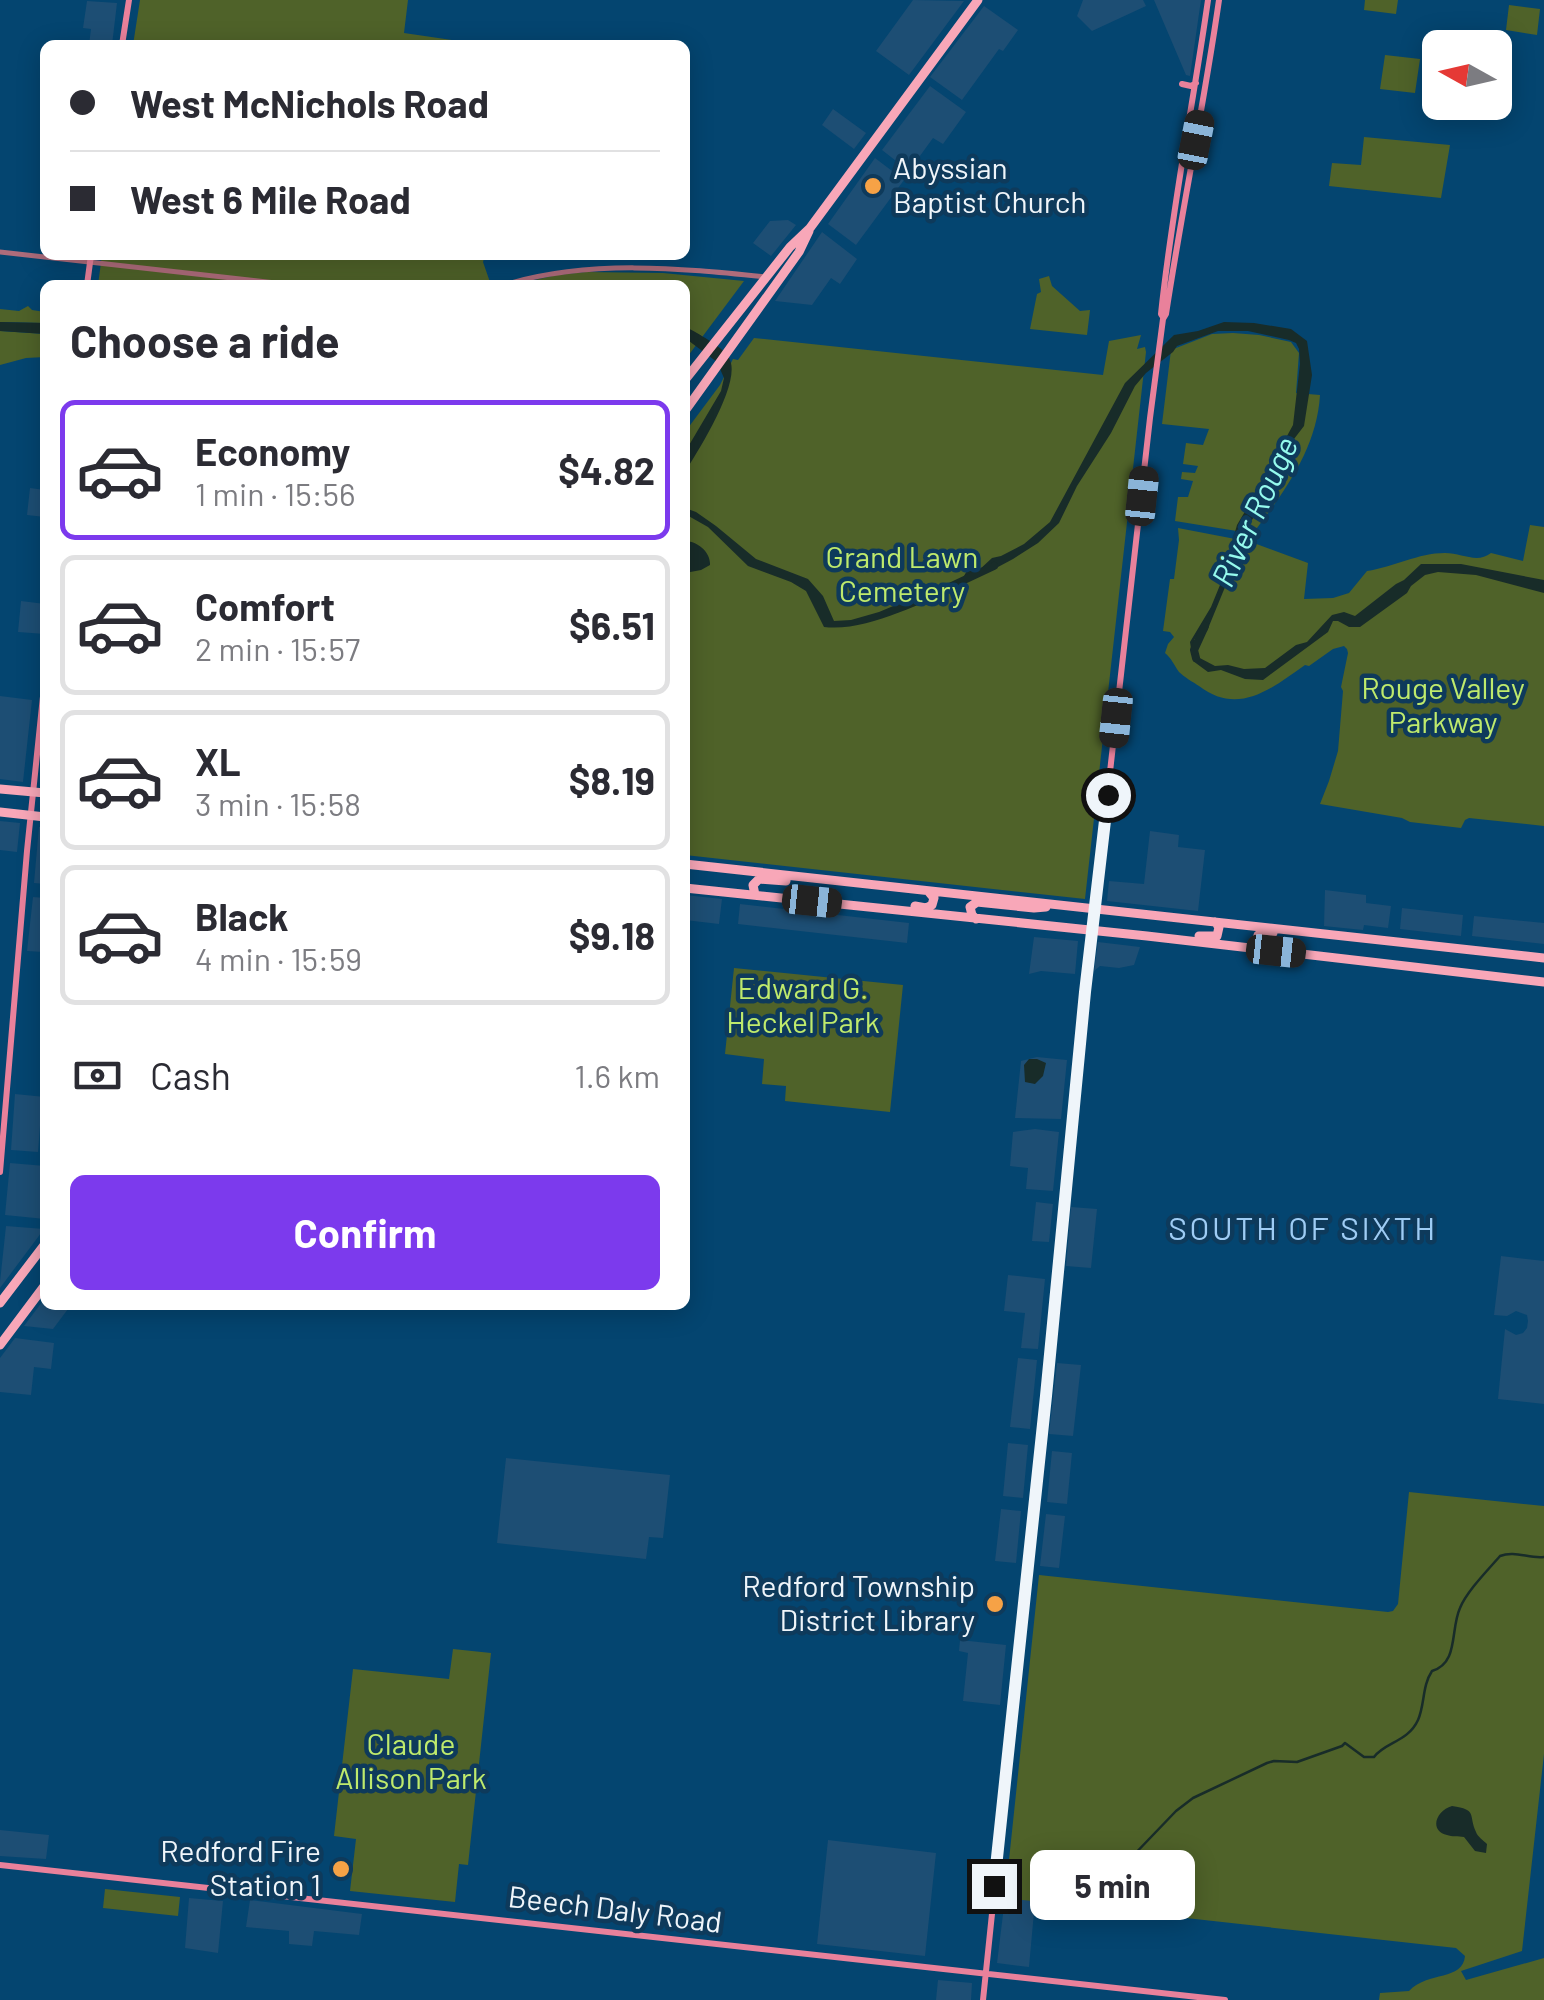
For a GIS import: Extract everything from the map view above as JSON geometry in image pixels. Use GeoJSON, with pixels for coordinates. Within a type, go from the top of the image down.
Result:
{"type":"FeatureCollection","features":[{"type":"Feature","properties":{"kind":"main road"},"geometry":{"type":"LineString","coordinates":[[123,40],[129,0]]}},
{"type":"Feature","properties":{"kind":"main road"},"geometry":{"type":"LineString","coordinates":[[690,405],[799,252],[810,228],[978,0]]}},
{"type":"Feature","properties":{"kind":"main road"},"geometry":{"type":"LineString","coordinates":[[983,2000],[1094,908],[1172,218],[1208,0]]}},
{"type":"Feature","properties":{"kind":"main road"},"geometry":{"type":"LineString","coordinates":[[1163,318],[1219,0]]}},
{"type":"Feature","properties":{"kind":"main road"},"geometry":{"type":"LineString","coordinates":[[1200,60],[1210,62]]}},
{"type":"Feature","properties":{"kind":"main road"},"geometry":{"type":"LineString","coordinates":[[1182,84],[1191,86],[1197,80],[1208,79]]}},
{"type":"Feature","properties":{"kind":"main road"},"geometry":{"type":"LineString","coordinates":[[690,374],[799,236],[810,228]]}},
{"type":"Feature","properties":{"kind":"main road"},"geometry":{"type":"LineString","coordinates":[[766,277],[778,282]]}},
{"type":"Feature","properties":{"kind":"main road"},"geometry":{"type":"LineString","coordinates":[[754,293],[764,302]]}},
{"type":"Feature","properties":{"kind":"main road"},"geometry":{"type":"LineString","coordinates":[[0,1172],[40,726]]}},
{"type":"Feature","properties":{"kind":"main road"},"geometry":{"type":"LineString","coordinates":[[0,789],[40,793]]}},
{"type":"Feature","properties":{"kind":"main road"},"geometry":{"type":"LineString","coordinates":[[0,812],[40,817]]}},
{"type":"Feature","properties":{"kind":"main road"},"geometry":{"type":"LineString","coordinates":[[690,865],[1544,958]]}},
{"type":"Feature","properties":{"kind":"main road"},"geometry":{"type":"LineString","coordinates":[[710,890],[719,876],[714,867]]}},
{"type":"Feature","properties":{"kind":"main road"},"geometry":{"type":"LineString","coordinates":[[755,895],[758,878],[820,884],[838,881]]}},
{"type":"Feature","properties":{"kind":"main road"},"geometry":{"type":"LineString","coordinates":[[690,888],[1544,982]]}},
{"type":"Feature","properties":{"kind":"main road"},"geometry":{"type":"LineString","coordinates":[[842,904],[874,902],[926,908],[932,906],[934,898],[927,890]]}},
{"type":"Feature","properties":{"kind":"main road"},"geometry":{"type":"LineString","coordinates":[[978,920],[970,907],[977,902],[1034,908],[1064,905]]}},
{"type":"Feature","properties":{"kind":"main road"},"geometry":{"type":"LineString","coordinates":[[1148,936],[1162,932],[1213,937],[1220,930],[1214,922]]}},
{"type":"Feature","properties":{"kind":"main road"},"geometry":{"type":"LineString","coordinates":[[1262,949],[1256,940],[1260,933],[1306,937],[1314,932]]}},
{"type":"Feature","properties":{"kind":"main road"},"geometry":{"type":"LineString","coordinates":[[1431,968],[1438,960],[1439,950],[1435,946]]}},
{"type":"Feature","properties":{"kind":"main road"},"geometry":{"type":"LineString","coordinates":[[1484,974],[1478,962],[1488,952]]}},
{"type":"Feature","properties":{"kind":"main road"},"geometry":{"type":"LineString","coordinates":[[0,1303],[40,1251]]}},
{"type":"Feature","properties":{"kind":"main road"},"geometry":{"type":"LineString","coordinates":[[0,1346],[40,1292]]}},
{"type":"Feature","properties":{"kind":"main road","name":"Beech Daly Road"},"geometry":{"type":"LineString","coordinates":[[0,1866],[1225,2000]]}},
{"type":"Feature","properties":{"kind":"street"},"geometry":{"type":"LineString","coordinates":[[0,252],[40,255]]}},
{"type":"Feature","properties":{"kind":"street"},"geometry":{"type":"LineString","coordinates":[[98,260],[254,280]]}},
{"type":"Feature","properties":{"kind":"street"},"geometry":{"type":"LineString","coordinates":[[526,280],[556,273],[633,267],[766,277]]}},
{"type":"Feature","properties":{"kind":"shaded area"},"geometry":{"type":"Polygon","coordinates":[[[913,0],[964,1],[909,75],[876,51],[913,0]]]}},
{"type":"Feature","properties":{"kind":"shaded area"},"geometry":{"type":"Polygon","coordinates":[[[1083,0],[1143,0],[1146,6],[1092,31],[1077,16],[1083,0]]]}},
{"type":"Feature","properties":{"kind":"shaded area"},"geometry":{"type":"Polygon","coordinates":[[[1154,0],[1201,0],[1190,76],[1186,75],[1154,0]]]}},
{"type":"Feature","properties":{"kind":"shaded area"},"geometry":{"type":"Polygon","coordinates":[[[87,1],[117,3],[113,40],[90,40],[91,29],[83,28],[87,1]]]}},
{"type":"Feature","properties":{"kind":"shaded area"},"geometry":{"type":"Polygon","coordinates":[[[984,6],[1018,30],[962,100],[930,77],[984,6]]]}},
{"type":"Feature","properties":{"kind":"shaded area"},"geometry":{"type":"Polygon","coordinates":[[[930,86],[966,112],[943,144],[933,138],[909,171],[882,150],[930,86]]]}},
{"type":"Feature","properties":{"kind":"shaded area"},"geometry":{"type":"Polygon","coordinates":[[[833,109],[866,133],[854,149],[822,125],[833,109]]]}},
{"type":"Feature","properties":{"kind":"shaded area"},"geometry":{"type":"Polygon","coordinates":[[[875,158],[904,180],[856,245],[828,224],[875,158]]]}},
{"type":"Feature","properties":{"kind":"shaded area"},"geometry":{"type":"Polygon","coordinates":[[[788,220],[796,225],[771,256],[753,243],[770,221],[788,220]]]}},
{"type":"Feature","properties":{"kind":"shaded area"},"geometry":{"type":"Polygon","coordinates":[[[822,232],[857,259],[840,284],[831,278],[812,305],[775,301],[822,232]]]}},
{"type":"Feature","properties":{"kind":"shaded area"},"geometry":{"type":"Polygon","coordinates":[[[30,488],[40,489],[40,516],[27,515],[30,488]]]}},
{"type":"Feature","properties":{"kind":"shaded area"},"geometry":{"type":"Polygon","coordinates":[[[21,601],[40,603],[40,634],[18,632],[21,601]]]}},
{"type":"Feature","properties":{"kind":"shaded area"},"geometry":{"type":"Polygon","coordinates":[[[0,696],[32,700],[23,782],[0,779],[0,696]]]}},
{"type":"Feature","properties":{"kind":"shaded area"},"geometry":{"type":"Polygon","coordinates":[[[0,821],[20,823],[17,852],[0,850],[0,821]]]}},
{"type":"Feature","properties":{"kind":"shaded area"},"geometry":{"type":"Polygon","coordinates":[[[39,827],[40,827],[40,884],[34,883],[39,827]]]}},
{"type":"Feature","properties":{"kind":"shaded area"},"geometry":{"type":"Polygon","coordinates":[[[1150,831],[1179,835],[1178,847],[1205,850],[1198,911],[1107,901],[1109,881],[1144,884],[1150,831]]]}},
{"type":"Feature","properties":{"kind":"shaded area"},"geometry":{"type":"Polygon","coordinates":[[[1325,890],[1366,895],[1366,903],[1391,906],[1388,928],[1324,926],[1325,890]]]}},
{"type":"Feature","properties":{"kind":"shaded area"},"geometry":{"type":"Polygon","coordinates":[[[690,896],[722,899],[719,924],[690,921],[690,896]]]}},
{"type":"Feature","properties":{"kind":"shaded area"},"geometry":{"type":"Polygon","coordinates":[[[33,897],[40,898],[40,952],[27,951],[33,897]]]}},
{"type":"Feature","properties":{"kind":"shaded area"},"geometry":{"type":"Polygon","coordinates":[[[740,904],[909,923],[907,943],[738,924],[740,904]]]}},
{"type":"Feature","properties":{"kind":"shaded area"},"geometry":{"type":"Polygon","coordinates":[[[1402,908],[1463,915],[1461,936],[1400,929],[1402,908]]]}},
{"type":"Feature","properties":{"kind":"shaded area"},"geometry":{"type":"Polygon","coordinates":[[[1474,916],[1544,923],[1544,944],[1472,936],[1474,916]]]}},
{"type":"Feature","properties":{"kind":"shaded area"},"geometry":{"type":"Polygon","coordinates":[[[1034,937],[1078,941],[1075,974],[1029,974],[1034,937]]]}},
{"type":"Feature","properties":{"kind":"shaded area"},"geometry":{"type":"Polygon","coordinates":[[[1098,942],[1140,947],[1134,965],[1100,966],[1094,971],[1098,942]]]}},
{"type":"Feature","properties":{"kind":"shaded area"},"geometry":{"type":"Polygon","coordinates":[[[1037,1057],[1067,1060],[1061,1119],[1015,1118],[1021,1061],[1037,1057]]]}},
{"type":"Feature","properties":{"kind":"shaded area"},"geometry":{"type":"Polygon","coordinates":[[[15,1094],[40,1096],[38,1152],[11,1150],[15,1094]]]}},
{"type":"Feature","properties":{"kind":"shaded area"},"geometry":{"type":"Polygon","coordinates":[[[1013,1132],[1059,1132],[1053,1191],[1026,1189],[1028,1168],[1010,1166],[1013,1132]]]}},
{"type":"Feature","properties":{"kind":"shaded area"},"geometry":{"type":"Polygon","coordinates":[[[10,1163],[40,1166],[40,1218],[5,1215],[10,1163]]]}},
{"type":"Feature","properties":{"kind":"shaded area"},"geometry":{"type":"Polygon","coordinates":[[[1036,1202],[1053,1204],[1049,1242],[1032,1241],[1036,1202]]]}},
{"type":"Feature","properties":{"kind":"shaded area"},"geometry":{"type":"Polygon","coordinates":[[[1071,1207],[1097,1209],[1091,1268],[1066,1266],[1071,1207]]]}},
{"type":"Feature","properties":{"kind":"shaded area"},"geometry":{"type":"Polygon","coordinates":[[[6,1226],[40,1229],[40,1234],[0,1288],[6,1226]]]}},
{"type":"Feature","properties":{"kind":"shaded area"},"geometry":{"type":"Polygon","coordinates":[[[1501,1256],[1544,1261],[1544,1404],[1498,1399],[1505,1329],[1516,1335],[1523,1333],[1528,1321],[1527,1315],[1516,1311],[1507,1316],[1494,1315],[1501,1256]]]}},
{"type":"Feature","properties":{"kind":"shaded area"},"geometry":{"type":"Polygon","coordinates":[[[1008,1275],[1045,1279],[1038,1349],[1021,1348],[1025,1313],[1004,1311],[1008,1275]]]}},
{"type":"Feature","properties":{"kind":"shaded area"},"geometry":{"type":"Polygon","coordinates":[[[40,1305],[40,1310],[67,1310],[53,1329],[24,1326],[40,1305]]]}},
{"type":"Feature","properties":{"kind":"shaded area"},"geometry":{"type":"Polygon","coordinates":[[[15,1338],[54,1343],[51,1369],[34,1367],[31,1395],[0,1392],[0,1358],[15,1338]]]}},
{"type":"Feature","properties":{"kind":"shaded area"},"geometry":{"type":"Polygon","coordinates":[[[1018,1358],[1037,1360],[1030,1429],[1010,1427],[1018,1358]]]}},
{"type":"Feature","properties":{"kind":"shaded area"},"geometry":{"type":"Polygon","coordinates":[[[1057,1363],[1081,1365],[1073,1436],[1049,1434],[1057,1363]]]}},
{"type":"Feature","properties":{"kind":"shaded area"},"geometry":{"type":"Polygon","coordinates":[[[1008,1443],[1028,1445],[1023,1498],[1003,1496],[1008,1443]]]}},
{"type":"Feature","properties":{"kind":"shaded area"},"geometry":{"type":"Polygon","coordinates":[[[1052,1451],[1072,1453],[1067,1504],[1047,1502],[1052,1451]]]}},
{"type":"Feature","properties":{"kind":"shaded area"},"geometry":{"type":"Polygon","coordinates":[[[506,1458],[670,1475],[663,1538],[649,1537],[646,1559],[497,1543],[506,1458]]]}},
{"type":"Feature","properties":{"kind":"shaded area"},"geometry":{"type":"Polygon","coordinates":[[[1001,1509],[1021,1511],[1016,1563],[995,1561],[1001,1509]]]}},
{"type":"Feature","properties":{"kind":"shaded area"},"geometry":{"type":"Polygon","coordinates":[[[1046,1514],[1065,1516],[1059,1568],[1040,1566],[1046,1514]]]}},
{"type":"Feature","properties":{"kind":"shaded area"},"geometry":{"type":"Polygon","coordinates":[[[960,1640],[1006,1645],[1000,1705],[963,1701],[968,1653],[959,1651],[960,1640]]]}},
{"type":"Feature","properties":{"kind":"shaded area"},"geometry":{"type":"Polygon","coordinates":[[[0,1830],[49,1835],[46,1859],[0,1856],[0,1830]]]}},
{"type":"Feature","properties":{"kind":"shaded area"},"geometry":{"type":"Polygon","coordinates":[[[828,1840],[936,1853],[925,1956],[817,1944],[828,1840]]]}},
{"type":"Feature","properties":{"kind":"shaded area"},"geometry":{"type":"Polygon","coordinates":[[[189,1898],[223,1901],[218,1953],[185,1948],[189,1898]]]}},
{"type":"Feature","properties":{"kind":"shaded area"},"geometry":{"type":"Polygon","coordinates":[[[1005,1898],[1035,1901],[1029,1967],[997,1963],[1005,1898]]]}},
{"type":"Feature","properties":{"kind":"shaded area"},"geometry":{"type":"Polygon","coordinates":[[[250,1900],[362,1914],[359,1935],[314,1931],[312,1946],[289,1944],[289,1931],[246,1927],[250,1900]]]}},
{"type":"Feature","properties":{"kind":"shaded area"},"geometry":{"type":"Polygon","coordinates":[[[938,1980],[972,1983],[971,2000],[936,2000],[938,1980]]]}},
{"type":"Feature","properties":{"kind":"green space"},"geometry":{"type":"Polygon","coordinates":[[[140,0],[408,0],[404,33],[452,40],[134,40],[140,0]]]}},
{"type":"Feature","properties":{"kind":"green space"},"geometry":{"type":"Polygon","coordinates":[[[1365,0],[1398,0],[1396,14],[1364,10],[1365,0]]]}},
{"type":"Feature","properties":{"kind":"green space"},"geometry":{"type":"Polygon","coordinates":[[[1509,5],[1540,9],[1537,35],[1506,30],[1509,5]]]}},
{"type":"Feature","properties":{"kind":"green space"},"geometry":{"type":"Polygon","coordinates":[[[1385,55],[1420,59],[1415,93],[1380,89],[1385,55]]]}},
{"type":"Feature","properties":{"kind":"green space"},"geometry":{"type":"Polygon","coordinates":[[[1364,137],[1450,145],[1441,198],[1329,186],[1332,163],[1361,165],[1364,137]]]}},
{"type":"Feature","properties":{"kind":"green space"},"geometry":{"type":"Polygon","coordinates":[[[101,260],[484,260],[489,280],[99,280],[101,260]]]}},
{"type":"Feature","properties":{"kind":"green space"},"geometry":{"type":"Polygon","coordinates":[[[663,273],[744,281],[690,353],[690,280],[534,280],[557,275],[663,273]]]}},
{"type":"Feature","properties":{"kind":"green space"},"geometry":{"type":"Polygon","coordinates":[[[1049,276],[1052,286],[1080,311],[1090,310],[1087,335],[1030,329],[1037,294],[1041,292],[1039,279],[1049,276]]]}},
{"type":"Feature","properties":{"kind":"green space"},"geometry":{"type":"Polygon","coordinates":[[[28,306],[40,311],[40,323],[0,322],[0,309],[19,311],[28,306]]]}},
{"type":"Feature","properties":{"kind":"green space"},"geometry":{"type":"Polygon","coordinates":[[[0,331],[40,334],[40,357],[0,365],[0,331]]]}},
{"type":"Feature","properties":{"kind":"green space"},"geometry":{"type":"Polygon","coordinates":[[[1233,333],[1291,342],[1299,353],[1296,393],[1320,395],[1313,433],[1298,468],[1266,517],[1249,533],[1175,521],[1178,497],[1188,497],[1193,481],[1181,479],[1182,472],[1195,473],[1198,466],[1183,464],[1186,443],[1203,445],[1209,429],[1162,424],[1171,350],[1212,334],[1233,333]]]}},
{"type":"Feature","properties":{"kind":"green space","name":"Grand Lawn Cemetery"},"geometry":{"type":"Polygon","coordinates":[[[1141,335],[1137,349],[1145,347],[1146,352],[1085,899],[690,856],[690,425],[720,385],[733,359],[738,360],[754,338],[1103,375],[1109,341],[1141,335]]]}},
{"type":"Feature","properties":{"kind":"green space","name":"Rouge Valley Parkway"},"geometry":{"type":"Polygon","coordinates":[[[1530,525],[1544,527],[1544,826],[1469,818],[1461,828],[1320,804],[1338,751],[1341,687],[1348,653],[1344,646],[1267,690],[1241,699],[1213,695],[1179,672],[1165,653],[1174,637],[1163,631],[1170,579],[1174,579],[1178,528],[1251,542],[1308,563],[1304,599],[1349,593],[1367,571],[1425,555],[1445,553],[1475,558],[1491,553],[1523,561],[1530,525]]]}},
{"type":"Feature","properties":{"kind":"green space","name":"Edward G. Heckel Park"},"geometry":{"type":"Polygon","coordinates":[[[734,968],[903,985],[890,1112],[785,1101],[786,1086],[762,1084],[764,1059],[725,1054],[734,968]]]}},
{"type":"Feature","properties":{"kind":"green space"},"geometry":{"type":"Polygon","coordinates":[[[1409,1492],[1544,1506],[1544,1754],[1522,1951],[1461,1971],[1466,1980],[1544,1958],[1544,2000],[1379,2000],[1380,1993],[1409,1991],[1458,1969],[1465,1956],[1456,1948],[1005,1898],[1039,1575],[1393,1611],[1398,1604],[1409,1492]]]}},
{"type":"Feature","properties":{"kind":"green space","name":"Claude Allison Park"},"geometry":{"type":"Polygon","coordinates":[[[453,1649],[491,1653],[468,1865],[459,1864],[455,1902],[350,1891],[356,1839],[334,1836],[353,1669],[449,1679],[453,1649]]]}},
{"type":"Feature","properties":{"kind":"green space"},"geometry":{"type":"Polygon","coordinates":[[[105,1889],[180,1897],[178,1916],[103,1908],[105,1889]]]}},
{"type":"Feature","properties":{"kind":"water"},"geometry":{"type":"Polygon","coordinates":[[[0,322],[40,323],[40,334],[0,331],[0,322]]]}},
{"type":"Feature","properties":{"kind":"water"},"geometry":{"type":"Polygon","coordinates":[[[1224,322],[1291,329],[1307,341],[1312,375],[1304,426],[1294,439],[1284,470],[1250,523],[1207,631],[1194,640],[1196,656],[1215,666],[1265,668],[1296,645],[1307,642],[1332,615],[1344,612],[1355,616],[1421,564],[1461,564],[1544,580],[1544,593],[1476,575],[1438,572],[1425,575],[1360,627],[1333,621],[1328,632],[1263,680],[1245,679],[1221,670],[1208,672],[1193,661],[1190,642],[1220,585],[1237,525],[1260,486],[1277,468],[1281,447],[1293,425],[1299,349],[1289,340],[1248,331],[1218,331],[1177,346],[1146,373],[1059,523],[1038,543],[998,567],[967,577],[964,587],[876,621],[824,627],[806,591],[748,566],[708,527],[690,517],[690,510],[696,512],[756,559],[808,579],[823,596],[834,621],[879,612],[941,586],[956,586],[967,571],[978,571],[992,558],[1024,544],[1050,522],[1125,383],[1174,335],[1224,322]]]}},
{"type":"Feature","properties":{"kind":"water"},"geometry":{"type":"Polygon","coordinates":[[[690,329],[720,348],[732,369],[725,399],[690,464],[690,444],[721,391],[724,378],[717,362],[690,342],[690,329]]]}},
{"type":"Feature","properties":{"kind":"water"},"geometry":{"type":"Polygon","coordinates":[[[690,542],[708,556],[710,565],[690,572],[690,542]]]}},
{"type":"Feature","properties":{"kind":"water"},"geometry":{"type":"Polygon","coordinates":[[[1029,1059],[1046,1063],[1043,1076],[1035,1084],[1025,1082],[1024,1065],[1029,1059]]]}},
{"type":"Feature","properties":{"kind":"water"},"geometry":{"type":"Polygon","coordinates":[[[1452,1806],[1471,1814],[1477,1834],[1487,1844],[1486,1853],[1475,1851],[1464,1837],[1449,1836],[1438,1829],[1439,1816],[1452,1806]]]}},
{"type":"Feature","properties":{"kind":"waterway","name":"River Rouge"},"geometry":{"type":"LineString","coordinates":[[943,590],[994,566]]}},
{"type":"Feature","properties":{"kind":"waterway","name":"River Rouge"},"geometry":{"type":"LineString","coordinates":[[1196,658],[1194,650],[1205,626]]}},
{"type":"Feature","properties":{"kind":"waterway"},"geometry":{"type":"LineString","coordinates":[[1076,1889],[1115,1876],[1119,1867],[1193,1798],[1267,1763],[1297,1762],[1345,1743],[1364,1757],[1374,1757],[1403,1737],[1418,1720],[1432,1671],[1441,1667],[1450,1653],[1460,1608],[1473,1588],[1500,1556],[1544,1557]]}},
{"type":"Feature","properties":{"kind":"place","name":"Abyssian Baptist Church"},"geometry":{"type":"Point","coordinates":[873,186]}},
{"type":"Feature","properties":{"kind":"place","name":"Redford Township District Library"},"geometry":{"type":"Point","coordinates":[995,1604]}},
{"type":"Feature","properties":{"kind":"place","name":"Redford Fire Station 1"},"geometry":{"type":"Point","coordinates":[341,1869]}},
{"type":"Feature","properties":{"kind":"district","name":"SOUTH OF SIXTH"},"geometry":{"type":"Point","coordinates":[1303,1229]}},
{"type":"Feature","properties":{"kind":"route"},"geometry":{"type":"LineString","coordinates":[[994,1886],[1108,795]]}}]}
